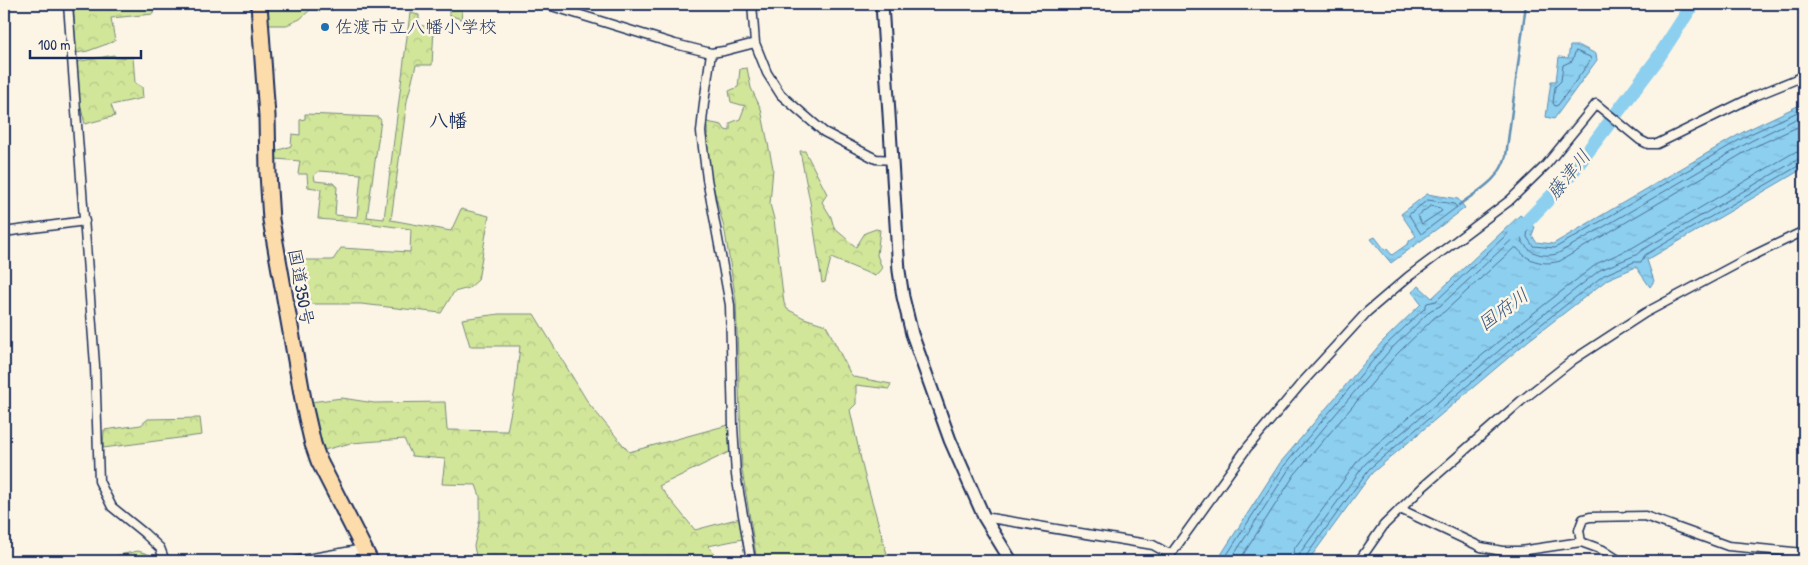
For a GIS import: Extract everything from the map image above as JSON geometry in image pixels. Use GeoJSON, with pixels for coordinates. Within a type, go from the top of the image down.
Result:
{"type":"FeatureCollection","features":[{"type":"Feature","properties":{"kind":"highway","name":"国道350号"},"geometry":{"type":"LineString","coordinates":[[259,4],[268,116],[268,173],[271,220],[304,405],[319,461],[367,555]]}},
{"type":"Feature","properties":{"kind":"street"},"geometry":{"type":"LineString","coordinates":[[68,4],[95,365],[99,481],[112,507],[144,532],[160,548],[165,561]]}},
{"type":"Feature","properties":{"kind":"street"},"geometry":{"type":"LineString","coordinates":[[545,4],[711,53],[755,42]]}},
{"type":"Feature","properties":{"kind":"street"},"geometry":{"type":"LineString","coordinates":[[752,4],[755,42],[772,82],[781,95],[824,132],[876,160],[892,160]]}},
{"type":"Feature","properties":{"kind":"street"},"geometry":{"type":"LineString","coordinates":[[882,4],[899,271],[903,297],[912,334],[950,440],[984,517],[1011,561]]}},
{"type":"Feature","properties":{"kind":"street"},"geometry":{"type":"LineString","coordinates":[[711,53],[701,132],[707,179],[730,305],[736,475],[751,561]]}},
{"type":"Feature","properties":{"kind":"street"},"geometry":{"type":"LineString","coordinates":[[984,517],[1153,545],[1168,558],[1247,448],[1300,385],[1366,312],[1408,277],[1509,201],[1546,165],[1596,104],[1648,144],[1657,144],[1755,96],[1804,76]]}},
{"type":"Feature","properties":{"kind":"street"},"geometry":{"type":"LineString","coordinates":[[4,232],[85,221]]}},
{"type":"Feature","properties":{"kind":"street"},"geometry":{"type":"LineString","coordinates":[[1359,561],[1384,525],[1400,509],[1488,429],[1573,360],[1645,313],[1750,256],[1804,231]]}},
{"type":"Feature","properties":{"kind":"street"},"geometry":{"type":"LineString","coordinates":[[1400,509],[1480,547],[1502,551],[1520,551],[1581,542],[1603,550],[1620,561]]}},
{"type":"Feature","properties":{"kind":"street"},"geometry":{"type":"LineString","coordinates":[[1581,542],[1579,530],[1583,519],[1590,517],[1645,516],[1728,546],[1804,553]]}},
{"type":"Feature","properties":{"kind":"street"},"geometry":{"type":"LineString","coordinates":[[296,561],[367,555]]}},
{"type":"Feature","properties":{"kind":"green space"},"geometry":{"type":"Polygon","coordinates":[[[73,4],[154,4],[153,14],[111,18],[115,41],[88,51],[76,53],[73,4]]]}},
{"type":"Feature","properties":{"kind":"green space"},"geometry":{"type":"Polygon","coordinates":[[[266,4],[340,4],[333,10],[310,10],[300,19],[287,25],[268,25],[266,4]]]}},
{"type":"Feature","properties":{"kind":"green space"},"geometry":{"type":"Polygon","coordinates":[[[449,4],[463,4],[461,19],[449,15],[449,4]]]}},
{"type":"Feature","properties":{"kind":"green space"},"geometry":{"type":"Polygon","coordinates":[[[410,13],[419,15],[419,25],[434,28],[432,65],[416,65],[407,101],[391,220],[451,231],[461,209],[489,216],[478,280],[469,288],[454,292],[441,313],[361,304],[308,304],[303,260],[333,260],[341,248],[410,252],[411,229],[318,219],[321,189],[308,187],[307,174],[298,174],[300,161],[276,159],[276,151],[291,146],[292,134],[300,135],[300,120],[305,119],[305,114],[378,117],[381,120],[367,217],[384,219],[410,13]],[[319,171],[314,175],[315,181],[333,183],[337,187],[335,215],[357,217],[361,174],[319,171]]]}},
{"type":"Feature","properties":{"kind":"green space"},"geometry":{"type":"Polygon","coordinates":[[[114,55],[115,58],[133,57],[135,83],[142,87],[143,98],[111,105],[115,116],[85,124],[78,97],[76,62],[114,55]]]}},
{"type":"Feature","properties":{"kind":"green space"},"geometry":{"type":"Polygon","coordinates":[[[747,68],[751,88],[761,109],[773,168],[770,204],[774,219],[784,303],[787,309],[804,318],[826,325],[850,373],[854,377],[891,384],[889,389],[856,385],[856,404],[850,410],[864,473],[889,561],[757,561],[742,470],[736,301],[725,232],[708,166],[707,122],[722,125],[725,130],[730,131],[730,123],[740,119],[745,106],[731,102],[729,91],[738,87],[740,69],[747,68]]]}},
{"type":"Feature","properties":{"kind":"green space"},"geometry":{"type":"Polygon","coordinates":[[[800,151],[805,151],[827,194],[822,202],[831,217],[834,228],[856,247],[865,233],[876,229],[880,230],[877,255],[882,268],[875,276],[831,258],[825,282],[822,283],[800,151]]]}},
{"type":"Feature","properties":{"kind":"green space"},"geometry":{"type":"Polygon","coordinates":[[[499,314],[534,314],[589,404],[629,452],[728,425],[731,451],[659,486],[695,530],[740,518],[743,539],[708,546],[720,561],[477,561],[474,546],[480,519],[480,496],[476,485],[442,484],[445,459],[412,456],[404,439],[351,443],[324,450],[315,429],[310,402],[342,398],[374,403],[445,402],[447,430],[507,431],[515,390],[520,346],[470,346],[462,319],[499,314]]]}},
{"type":"Feature","properties":{"kind":"green space"},"geometry":{"type":"Polygon","coordinates":[[[200,418],[202,435],[103,448],[104,430],[141,425],[148,419],[200,418]]]}},
{"type":"Feature","properties":{"kind":"green space"},"geometry":{"type":"Polygon","coordinates":[[[138,551],[154,556],[157,561],[91,561],[138,551]]]}},
{"type":"Feature","properties":{"kind":"water"},"geometry":{"type":"Polygon","coordinates":[[[1570,46],[1580,46],[1596,54],[1597,60],[1554,119],[1546,117],[1551,81],[1556,81],[1559,57],[1568,58],[1570,46]]]}},
{"type":"Feature","properties":{"kind":"water","name":"国府川"},"geometry":{"type":"Polygon","coordinates":[[[1804,103],[1804,168],[1647,260],[1654,281],[1650,287],[1636,267],[1608,279],[1528,341],[1372,473],[1308,561],[1217,561],[1280,463],[1382,342],[1421,304],[1412,292],[1419,286],[1432,298],[1520,215],[1535,227],[1532,235],[1536,242],[1553,244],[1745,131],[1804,103]]]}},
{"type":"Feature","properties":{"kind":"water"},"geometry":{"type":"Polygon","coordinates":[[[1427,194],[1458,199],[1465,208],[1391,263],[1371,239],[1375,237],[1385,250],[1387,249],[1392,255],[1409,243],[1416,236],[1401,214],[1427,194]]]}},
{"type":"Feature","properties":{"kind":"waterway"},"geometry":{"type":"LineString","coordinates":[[1459,205],[1493,179],[1503,165],[1506,156],[1526,4]]}},
{"type":"Feature","properties":{"kind":"waterway","name":"藤津川"},"geometry":{"type":"LineString","coordinates":[[1515,234],[1564,183],[1656,61],[1693,4]]}},
{"type":"Feature","properties":{"kind":"place","name":"佐渡市立八幡小学校"},"geometry":{"type":"Point","coordinates":[325,27]}},
{"type":"Feature","properties":{"kind":"district","name":"八幡"},"geometry":{"type":"Point","coordinates":[448,120]}}]}
